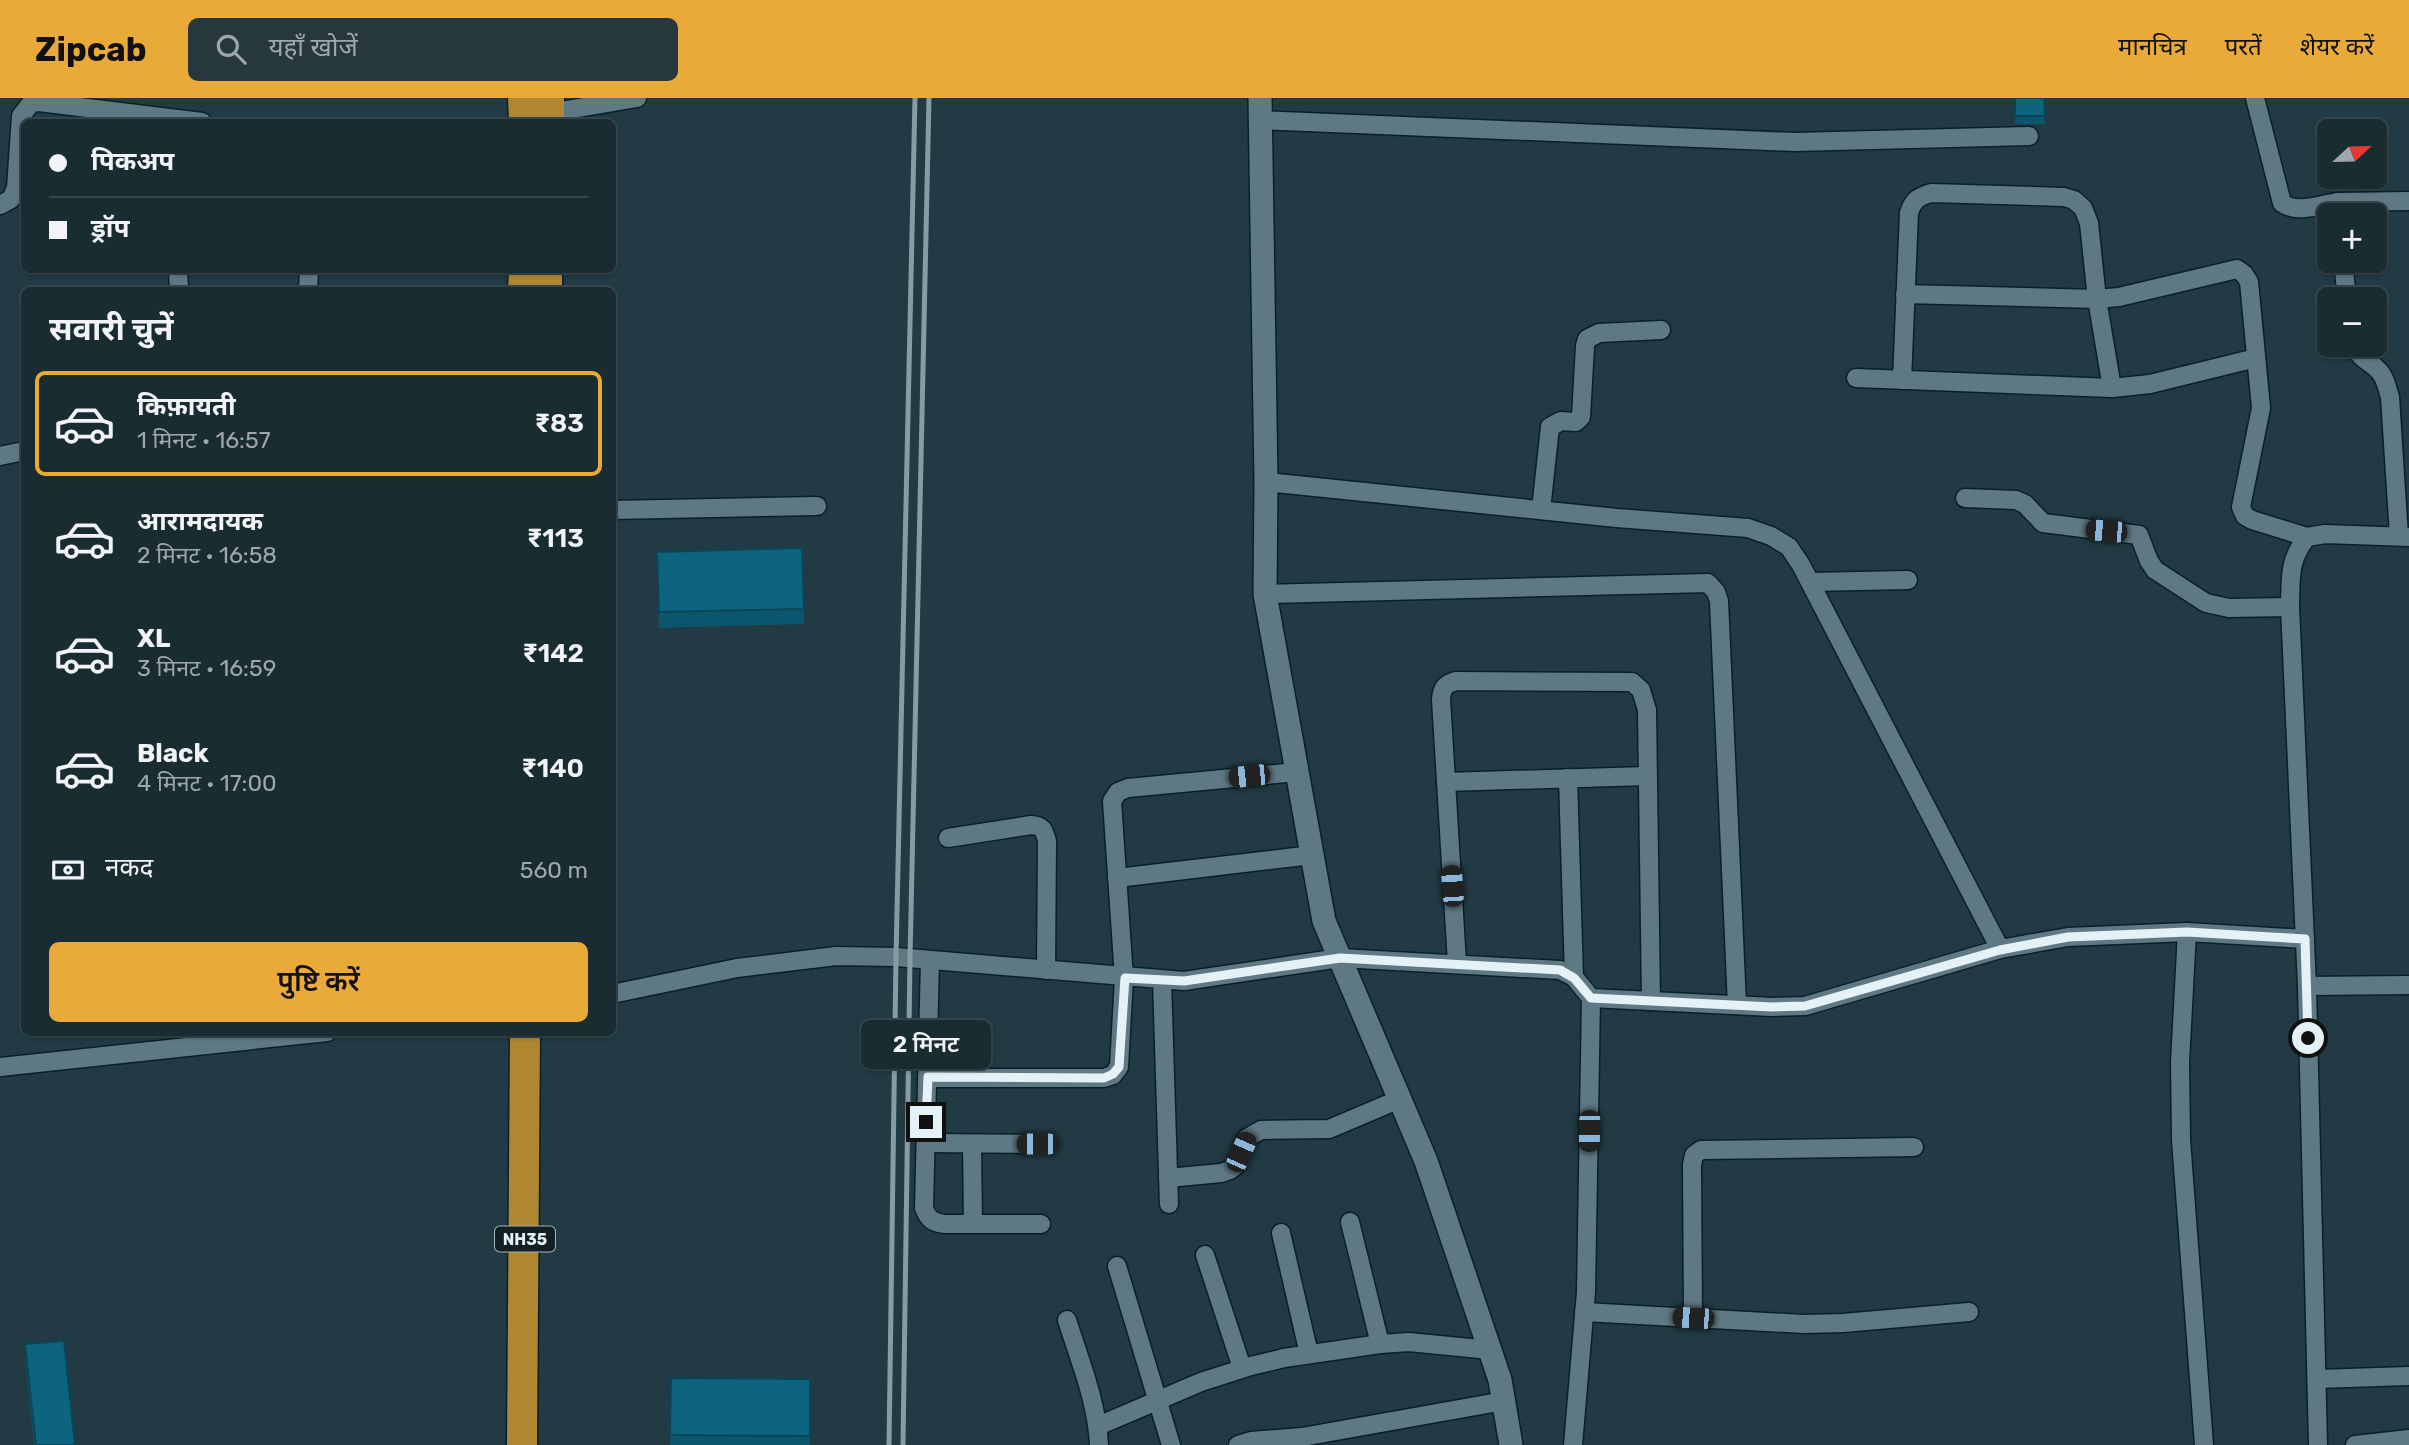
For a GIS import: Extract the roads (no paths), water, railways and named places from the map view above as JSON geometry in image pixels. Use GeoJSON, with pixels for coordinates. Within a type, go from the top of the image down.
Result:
{"type":"FeatureCollection","features":[{"type":"Feature","properties":{"kind":"highway"},"geometry":{"type":"LineString","coordinates":[[523,98],[543,114]]}},
{"type":"Feature","properties":{"kind":"highway","name":"NH35"},"geometry":{"type":"LineString","coordinates":[[522,1445],[525,1036]]}},
{"type":"Feature","properties":{"kind":"street"},"geometry":{"type":"LineString","coordinates":[[543,114],[637,98]]}},
{"type":"Feature","properties":{"kind":"street"},"geometry":{"type":"LineString","coordinates":[[2255,98],[2282,203],[2289,208],[2317,208]]}},
{"type":"Feature","properties":{"kind":"street"},"geometry":{"type":"LineString","coordinates":[[22,119],[31,103],[39,102],[74,102],[101,116],[152,119]]}},
{"type":"Feature","properties":{"kind":"street"},"geometry":{"type":"LineString","coordinates":[[1511,1445],[1500,1380],[1426,1161],[1324,921],[1265,594],[1266,482],[1260,109],[1795,142],[2029,136]]}},
{"type":"Feature","properties":{"kind":"street"},"geometry":{"type":"LineString","coordinates":[[0,205],[11,199],[16,188],[21,128]]}},
{"type":"Feature","properties":{"kind":"street"},"geometry":{"type":"LineString","coordinates":[[1902,380],[1909,213],[1913,202],[1920,196],[1931,193],[2064,197],[2083,208],[2089,223],[2097,299],[2112,388]]}},
{"type":"Feature","properties":{"kind":"street"},"geometry":{"type":"LineString","coordinates":[[2387,203],[2409,201]]}},
{"type":"Feature","properties":{"kind":"street"},"geometry":{"type":"LineString","coordinates":[[1905,294],[2097,299],[2119,297],[2238,269],[2249,282],[2261,408],[2241,507],[2245,516],[2252,520],[2308,537],[2325,534],[2404,537],[2390,397],[2378,369],[2362,357]]}},
{"type":"Feature","properties":{"kind":"street"},"geometry":{"type":"LineString","coordinates":[[1541,510],[1550,427],[1561,421],[1576,422],[1581,417],[1587,339],[1600,333],[1661,330]]}},
{"type":"Feature","properties":{"kind":"street"},"geometry":{"type":"LineString","coordinates":[[1856,378],[2112,388],[2150,384],[2256,358]]}},
{"type":"Feature","properties":{"kind":"street"},"geometry":{"type":"LineString","coordinates":[[0,456],[21,452]]}},
{"type":"Feature","properties":{"kind":"street"},"geometry":{"type":"LineString","coordinates":[[1266,482],[1748,528],[1771,536],[1790,547],[2000,950]]}},
{"type":"Feature","properties":{"kind":"street"},"geometry":{"type":"LineString","coordinates":[[1965,498],[2016,500],[2025,504],[2043,523],[2139,535],[2155,570],[2206,603],[2229,608],[2290,607]]}},
{"type":"Feature","properties":{"kind":"street"},"geometry":{"type":"LineString","coordinates":[[616,510],[817,506]]}},
{"type":"Feature","properties":{"kind":"street"},"geometry":{"type":"LineString","coordinates":[[2308,537],[2296,551],[2291,570],[2290,607],[2305,939],[2318,1445]]}},
{"type":"Feature","properties":{"kind":"street"},"geometry":{"type":"LineString","coordinates":[[1810,582],[1908,580]]}},
{"type":"Feature","properties":{"kind":"street"},"geometry":{"type":"LineString","coordinates":[[1265,594],[1708,583],[1716,592],[1719,601],[1737,1005]]}},
{"type":"Feature","properties":{"kind":"street"},"geometry":{"type":"LineString","coordinates":[[1457,963],[1442,689],[1455,681],[1632,682],[1641,690],[1647,710],[1651,1001]]}},
{"type":"Feature","properties":{"kind":"street"},"geometry":{"type":"LineString","coordinates":[[928,1077],[1104,1078],[1113,1074],[1119,1067],[1125,978],[1112,801],[1118,792],[1128,788],[1297,772]]}},
{"type":"Feature","properties":{"kind":"street"},"geometry":{"type":"LineString","coordinates":[[1446,782],[1647,776]]}},
{"type":"Feature","properties":{"kind":"street"},"geometry":{"type":"LineString","coordinates":[[1569,778],[1574,978]]}},
{"type":"Feature","properties":{"kind":"street"},"geometry":{"type":"LineString","coordinates":[[948,838],[1031,825],[1040,826],[1045,831],[1046,970]]}},
{"type":"Feature","properties":{"kind":"street"},"geometry":{"type":"LineString","coordinates":[[1117,878],[1312,855]]}},
{"type":"Feature","properties":{"kind":"street"},"geometry":{"type":"LineString","coordinates":[[1591,998],[1772,1007],[1805,1006],[2000,950],[2068,937],[2187,932],[2305,939]]}},
{"type":"Feature","properties":{"kind":"street"},"geometry":{"type":"LineString","coordinates":[[2187,932],[2180,1062],[2181,1140],[2204,1445]]}},
{"type":"Feature","properties":{"kind":"street"},"geometry":{"type":"LineString","coordinates":[[616,993],[737,968],[836,956],[896,957],[1184,981],[1340,958],[1560,970],[1574,978],[1591,998],[1586,1292],[1573,1445]]}},
{"type":"Feature","properties":{"kind":"street"},"geometry":{"type":"LineString","coordinates":[[930,960],[924,1208],[927,1216],[934,1223],[1041,1224]]}},
{"type":"Feature","properties":{"kind":"street"},"geometry":{"type":"LineString","coordinates":[[1163,980],[1169,1204]]}},
{"type":"Feature","properties":{"kind":"street"},"geometry":{"type":"LineString","coordinates":[[2306,986],[2409,985]]}},
{"type":"Feature","properties":{"kind":"street"},"geometry":{"type":"LineString","coordinates":[[0,1068],[291,1036]]}},
{"type":"Feature","properties":{"kind":"street"},"geometry":{"type":"LineString","coordinates":[[1168,1178],[1230,1170],[1235,1167],[1247,1138],[1261,1130],[1329,1129],[1400,1099]]}},
{"type":"Feature","properties":{"kind":"street"},"geometry":{"type":"LineString","coordinates":[[926,1143],[1037,1144]]}},
{"type":"Feature","properties":{"kind":"street"},"geometry":{"type":"LineString","coordinates":[[972,1144],[973,1224]]}},
{"type":"Feature","properties":{"kind":"street"},"geometry":{"type":"LineString","coordinates":[[1693,1318],[1694,1155],[1701,1150],[1914,1147]]}},
{"type":"Feature","properties":{"kind":"street"},"geometry":{"type":"LineString","coordinates":[[1350,1222],[1380,1344]]}},
{"type":"Feature","properties":{"kind":"street"},"geometry":{"type":"LineString","coordinates":[[1281,1233],[1310,1354]]}},
{"type":"Feature","properties":{"kind":"street"},"geometry":{"type":"LineString","coordinates":[[1205,1255],[1242,1368]]}},
{"type":"Feature","properties":{"kind":"street"},"geometry":{"type":"LineString","coordinates":[[1117,1266],[1171,1445]]}},
{"type":"Feature","properties":{"kind":"street"},"geometry":{"type":"LineString","coordinates":[[1584,1312],[1804,1324],[1969,1312]]}},
{"type":"Feature","properties":{"kind":"street"},"geometry":{"type":"LineString","coordinates":[[1067,1320],[1093,1403],[1099,1445]]}},
{"type":"Feature","properties":{"kind":"street"},"geometry":{"type":"LineString","coordinates":[[1098,1426],[1201,1382],[1242,1368],[1310,1354],[1409,1342],[1490,1350]]}},
{"type":"Feature","properties":{"kind":"street"},"geometry":{"type":"LineString","coordinates":[[2317,1379],[2409,1376]]}},
{"type":"Feature","properties":{"kind":"street"},"geometry":{"type":"LineString","coordinates":[[1238,1445],[1251,1441],[1302,1437],[1504,1401]]}},
{"type":"Feature","properties":{"kind":"street"},"geometry":{"type":"LineString","coordinates":[[2355,1445],[2409,1439]]}},
{"type":"Feature","properties":{"kind":"railway"},"geometry":{"type":"LineString","coordinates":[[889,1445],[896,957],[915,98]]}},
{"type":"Feature","properties":{"kind":"railway"},"geometry":{"type":"LineString","coordinates":[[903,1445],[910,958],[929,98]]}}]}
